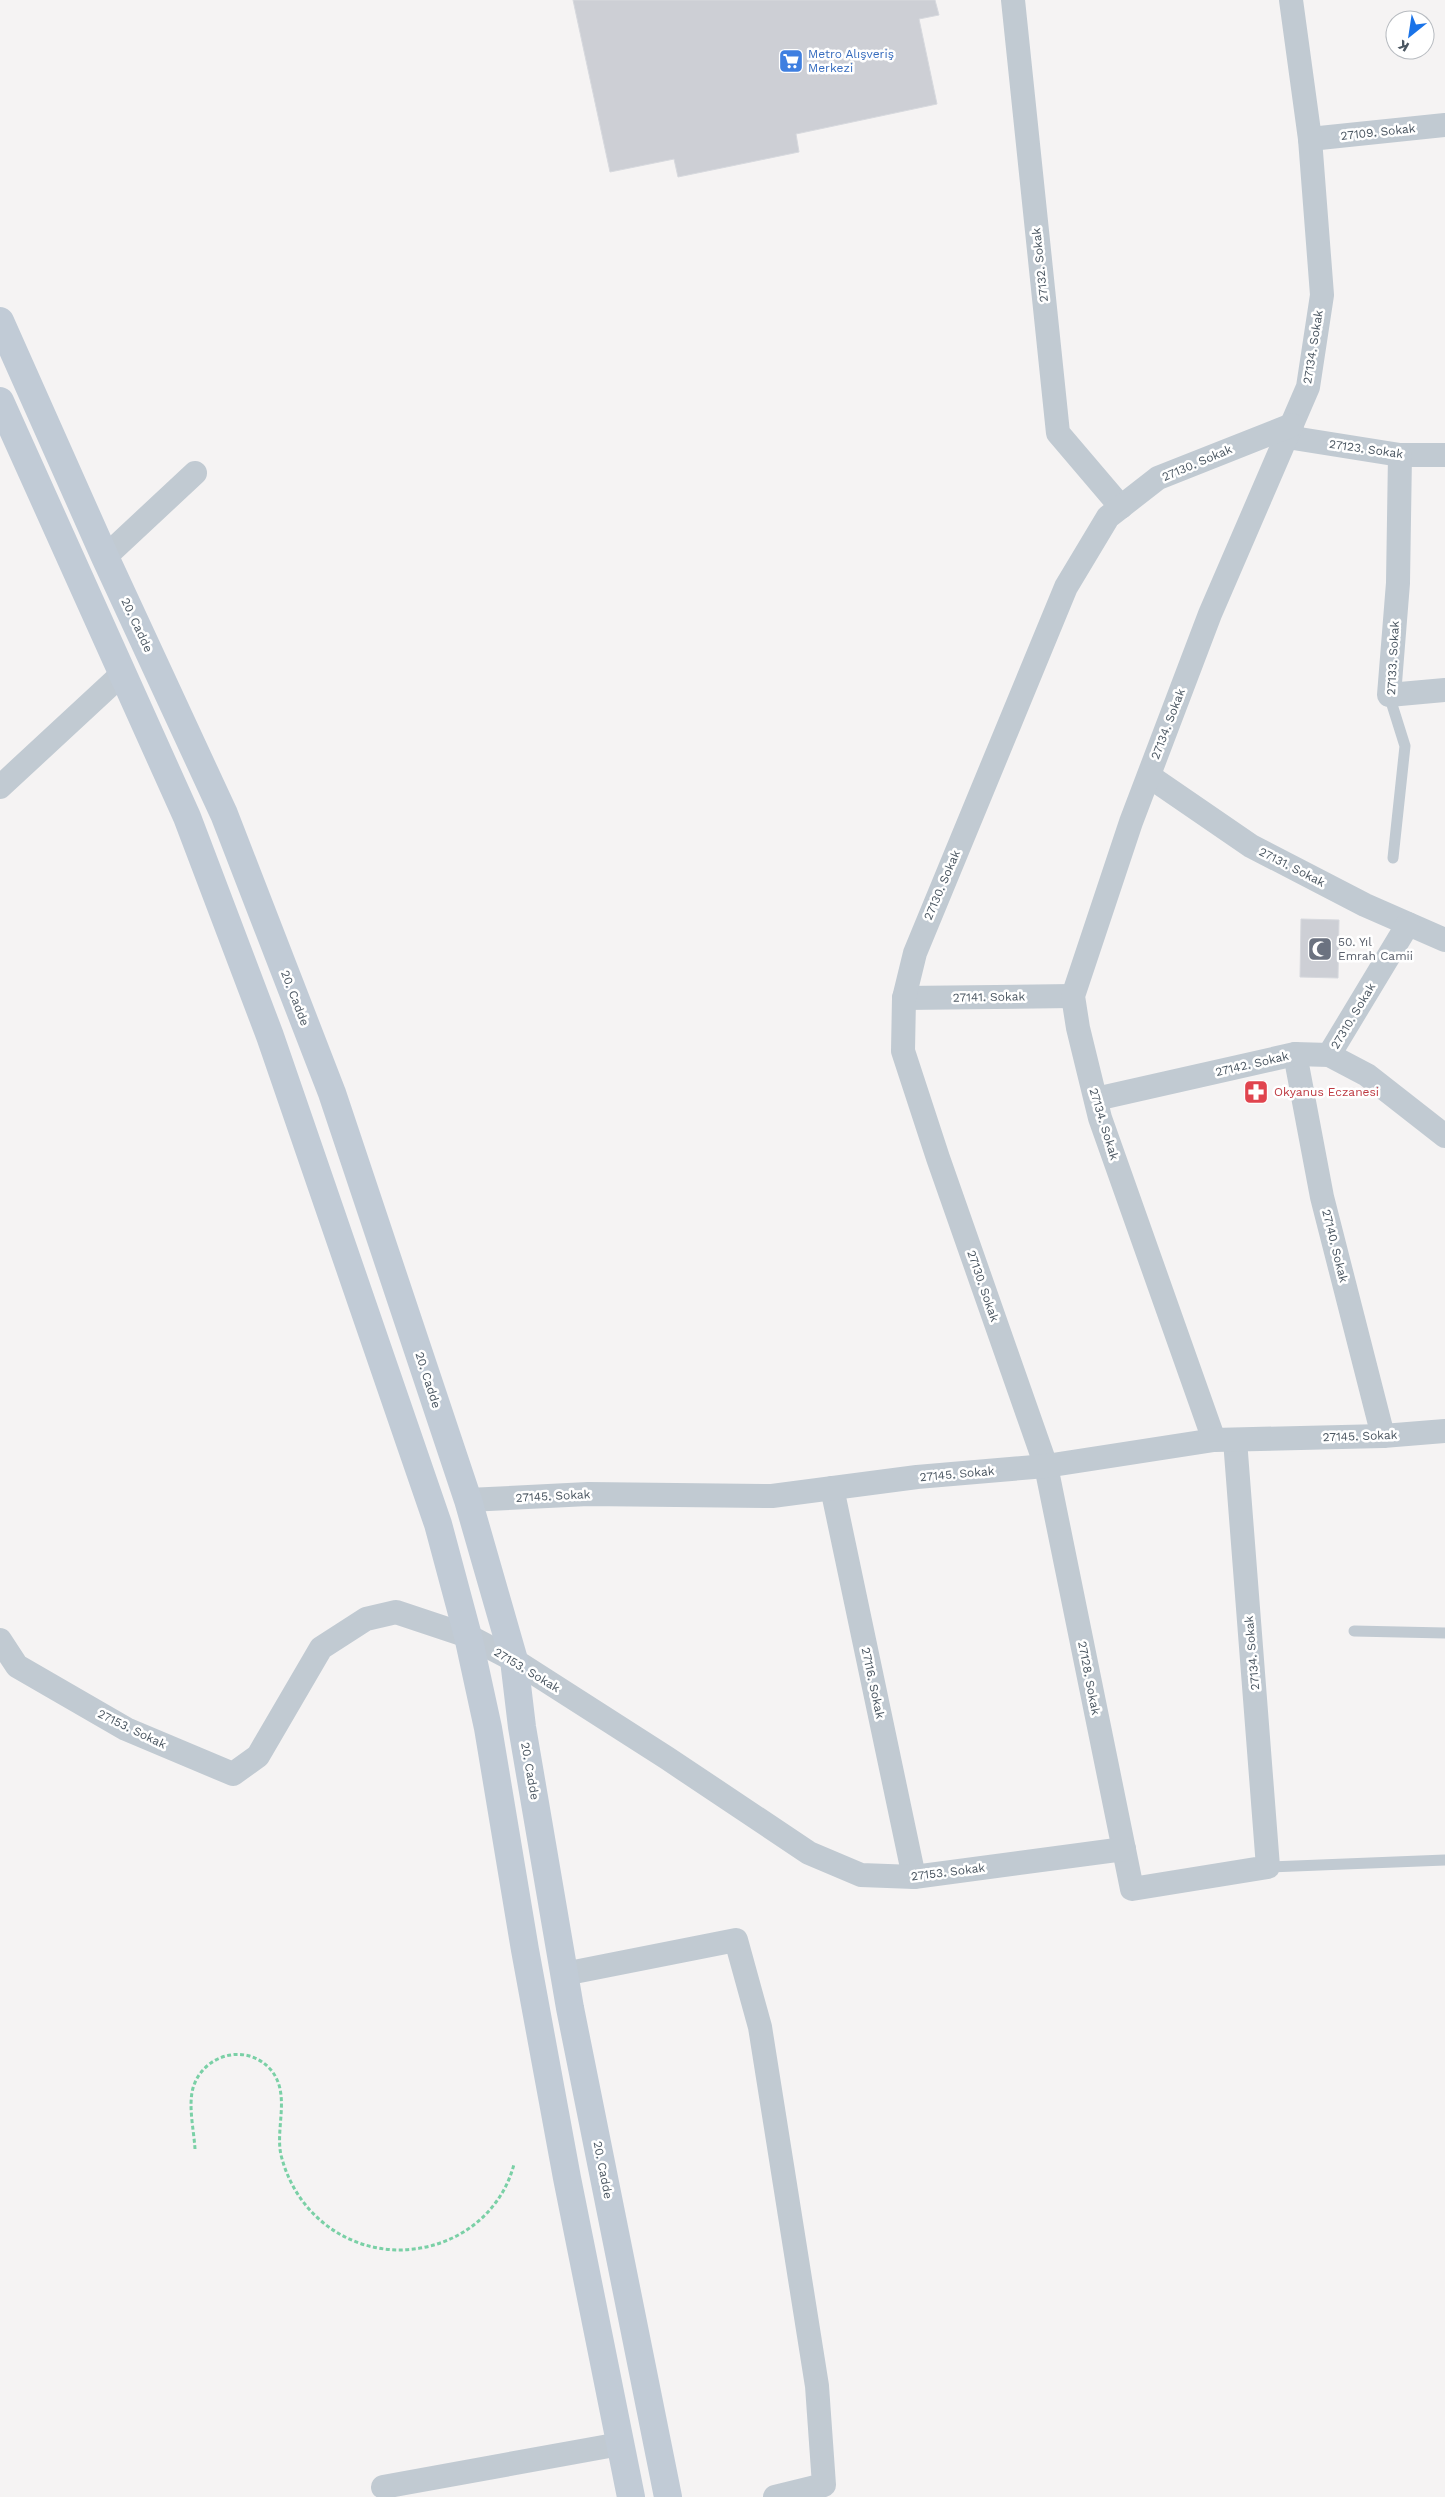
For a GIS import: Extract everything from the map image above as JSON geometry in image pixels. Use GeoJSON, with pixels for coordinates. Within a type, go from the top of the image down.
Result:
{"type":"FeatureCollection","features":[{"type":"Feature","properties":{"kind":"main road","name":"20. Cadde"},"geometry":{"type":"LineString","coordinates":[[0,321],[105,557],[224,814],[332,1093],[468,1500],[514,1660],[522,1727],[564,1974],[668,2497]]}},
{"type":"Feature","properties":{"kind":"main road"},"geometry":{"type":"LineString","coordinates":[[0,401],[187,817],[270,1036],[435,1515],[468,1636],[488,1728],[539,2029],[631,2497]]}},
{"type":"Feature","properties":{"kind":"street","name":"27132. Sokak"},"geometry":{"type":"LineString","coordinates":[[1013,0],[1058,433],[1121,507]]}},
{"type":"Feature","properties":{"kind":"street","name":"27134. Sokak"},"geometry":{"type":"LineString","coordinates":[[1268,1867],[1224,1440],[1100,1118],[1078,1028],[1073,996],[1148,776],[1210,614],[1308,387],[1322,295],[1310,138],[1291,0]]}},
{"type":"Feature","properties":{"kind":"street","name":"27109. Sokak"},"geometry":{"type":"LineString","coordinates":[[1310,138],[1445,125]]}},
{"type":"Feature","properties":{"kind":"street","name":"27130. Sokak"},"geometry":{"type":"LineString","coordinates":[[1046,1466],[938,1158],[903,1051],[904,998],[914,952],[1066,587],[1108,517],[1158,478],[1289,431]]}},
{"type":"Feature","properties":{"kind":"street","name":"27123. Sokak"},"geometry":{"type":"LineString","coordinates":[[1289,431],[1400,455],[1445,455]]}},
{"type":"Feature","properties":{"kind":"street","name":"27133. Sokak"},"geometry":{"type":"LineString","coordinates":[[1389,695],[1398,583],[1400,455]]}},
{"type":"Feature","properties":{"kind":"street"},"geometry":{"type":"LineString","coordinates":[[105,557],[195,473]]}},
{"type":"Feature","properties":{"kind":"street"},"geometry":{"type":"LineString","coordinates":[[0,787],[122,674]]}},
{"type":"Feature","properties":{"kind":"street"},"geometry":{"type":"LineString","coordinates":[[1389,695],[1445,690]]}},
{"type":"Feature","properties":{"kind":"street","name":"27131. Sokak"},"geometry":{"type":"LineString","coordinates":[[1148,776],[1250,846],[1365,905],[1445,940]]}},
{"type":"Feature","properties":{"kind":"street","name":"27310. Sokak"},"geometry":{"type":"LineString","coordinates":[[1329,1055],[1408,924]]}},
{"type":"Feature","properties":{"kind":"street","name":"27141. Sokak"},"geometry":{"type":"LineString","coordinates":[[904,998],[1073,996]]}},
{"type":"Feature","properties":{"kind":"street","name":"27142. Sokak"},"geometry":{"type":"LineString","coordinates":[[1096,1099],[1294,1054],[1329,1055],[1367,1075],[1445,1136]]}},
{"type":"Feature","properties":{"kind":"street","name":"27140. Sokak"},"geometry":{"type":"LineString","coordinates":[[1294,1054],[1322,1197],[1384,1436]]}},
{"type":"Feature","properties":{"kind":"street","name":"27145. Sokak"},"geometry":{"type":"LineString","coordinates":[[468,1500],[588,1494],[772,1496],[917,1478],[1046,1466],[1224,1440],[1384,1436],[1445,1431]]}},
{"type":"Feature","properties":{"kind":"street","name":"27128. Sokak"},"geometry":{"type":"LineString","coordinates":[[1046,1466],[1132,1889],[1268,1867]]}},
{"type":"Feature","properties":{"kind":"street","name":"27116. Sokak"},"geometry":{"type":"LineString","coordinates":[[832,1488],[914,1877]]}},
{"type":"Feature","properties":{"kind":"street","name":"27153. Sokak"},"geometry":{"type":"LineString","coordinates":[[0,1640],[16,1666],[126,1729],[233,1774],[258,1756],[321,1648],[366,1619],[396,1612],[468,1636],[514,1660],[667,1758],[809,1853],[861,1876],[914,1877],[1124,1849]]}},
{"type":"Feature","properties":{"kind":"street"},"geometry":{"type":"LineString","coordinates":[[564,1974],[736,1940],[760,2027],[817,2386],[824,2485],[775,2497]]}},
{"type":"Feature","properties":{"kind":"street"},"geometry":{"type":"LineString","coordinates":[[383,2487],[620,2444]]}},
{"type":"Feature","properties":{"kind":"lane","name":"27133. Sokak"},"geometry":{"type":"LineString","coordinates":[[1389,695],[1405,746],[1393,858]]}},
{"type":"Feature","properties":{"kind":"lane"},"geometry":{"type":"LineString","coordinates":[[1354,1631],[1445,1633]]}},
{"type":"Feature","properties":{"kind":"lane"},"geometry":{"type":"LineString","coordinates":[[1268,1867],[1445,1860]]}},
{"type":"Feature","properties":{"kind":"path"},"geometry":{"type":"LineString","coordinates":[[195,2149],[192,2090],[198,2076],[207,2066],[219,2058],[233,2054],[247,2056],[260,2061],[271,2071],[278,2083],[282,2097],[281,2154],[294,2190],[318,2219],[350,2240],[386,2251],[424,2249],[459,2236],[489,2213],[510,2181],[514,2164]]}},
{"type":"Feature","properties":{"kind":"building","name":"Metro Alışveriş Merkezi"},"geometry":{"type":"Polygon","coordinates":[[[573,0],[935,0],[939,15],[919,19],[937,104],[796,134],[799,152],[678,177],[674,159],[610,172],[573,0]]]}},
{"type":"Feature","properties":{"kind":"building","name":"50. Yıl Emrah Camii"},"geometry":{"type":"Polygon","coordinates":[[[1301,919],[1339,920],[1338,978],[1300,977],[1301,919]]]}},
{"type":"Feature","properties":{"kind":"place","name":"Metro Alışveriş Merkezi"},"geometry":{"type":"Point","coordinates":[791,61]}},
{"type":"Feature","properties":{"kind":"place","name":"50. Yıl Emrah Camii"},"geometry":{"type":"Point","coordinates":[1320,949]}},
{"type":"Feature","properties":{"kind":"place","name":"Okyanus Eczanesi"},"geometry":{"type":"Point","coordinates":[1256,1092]}}]}
